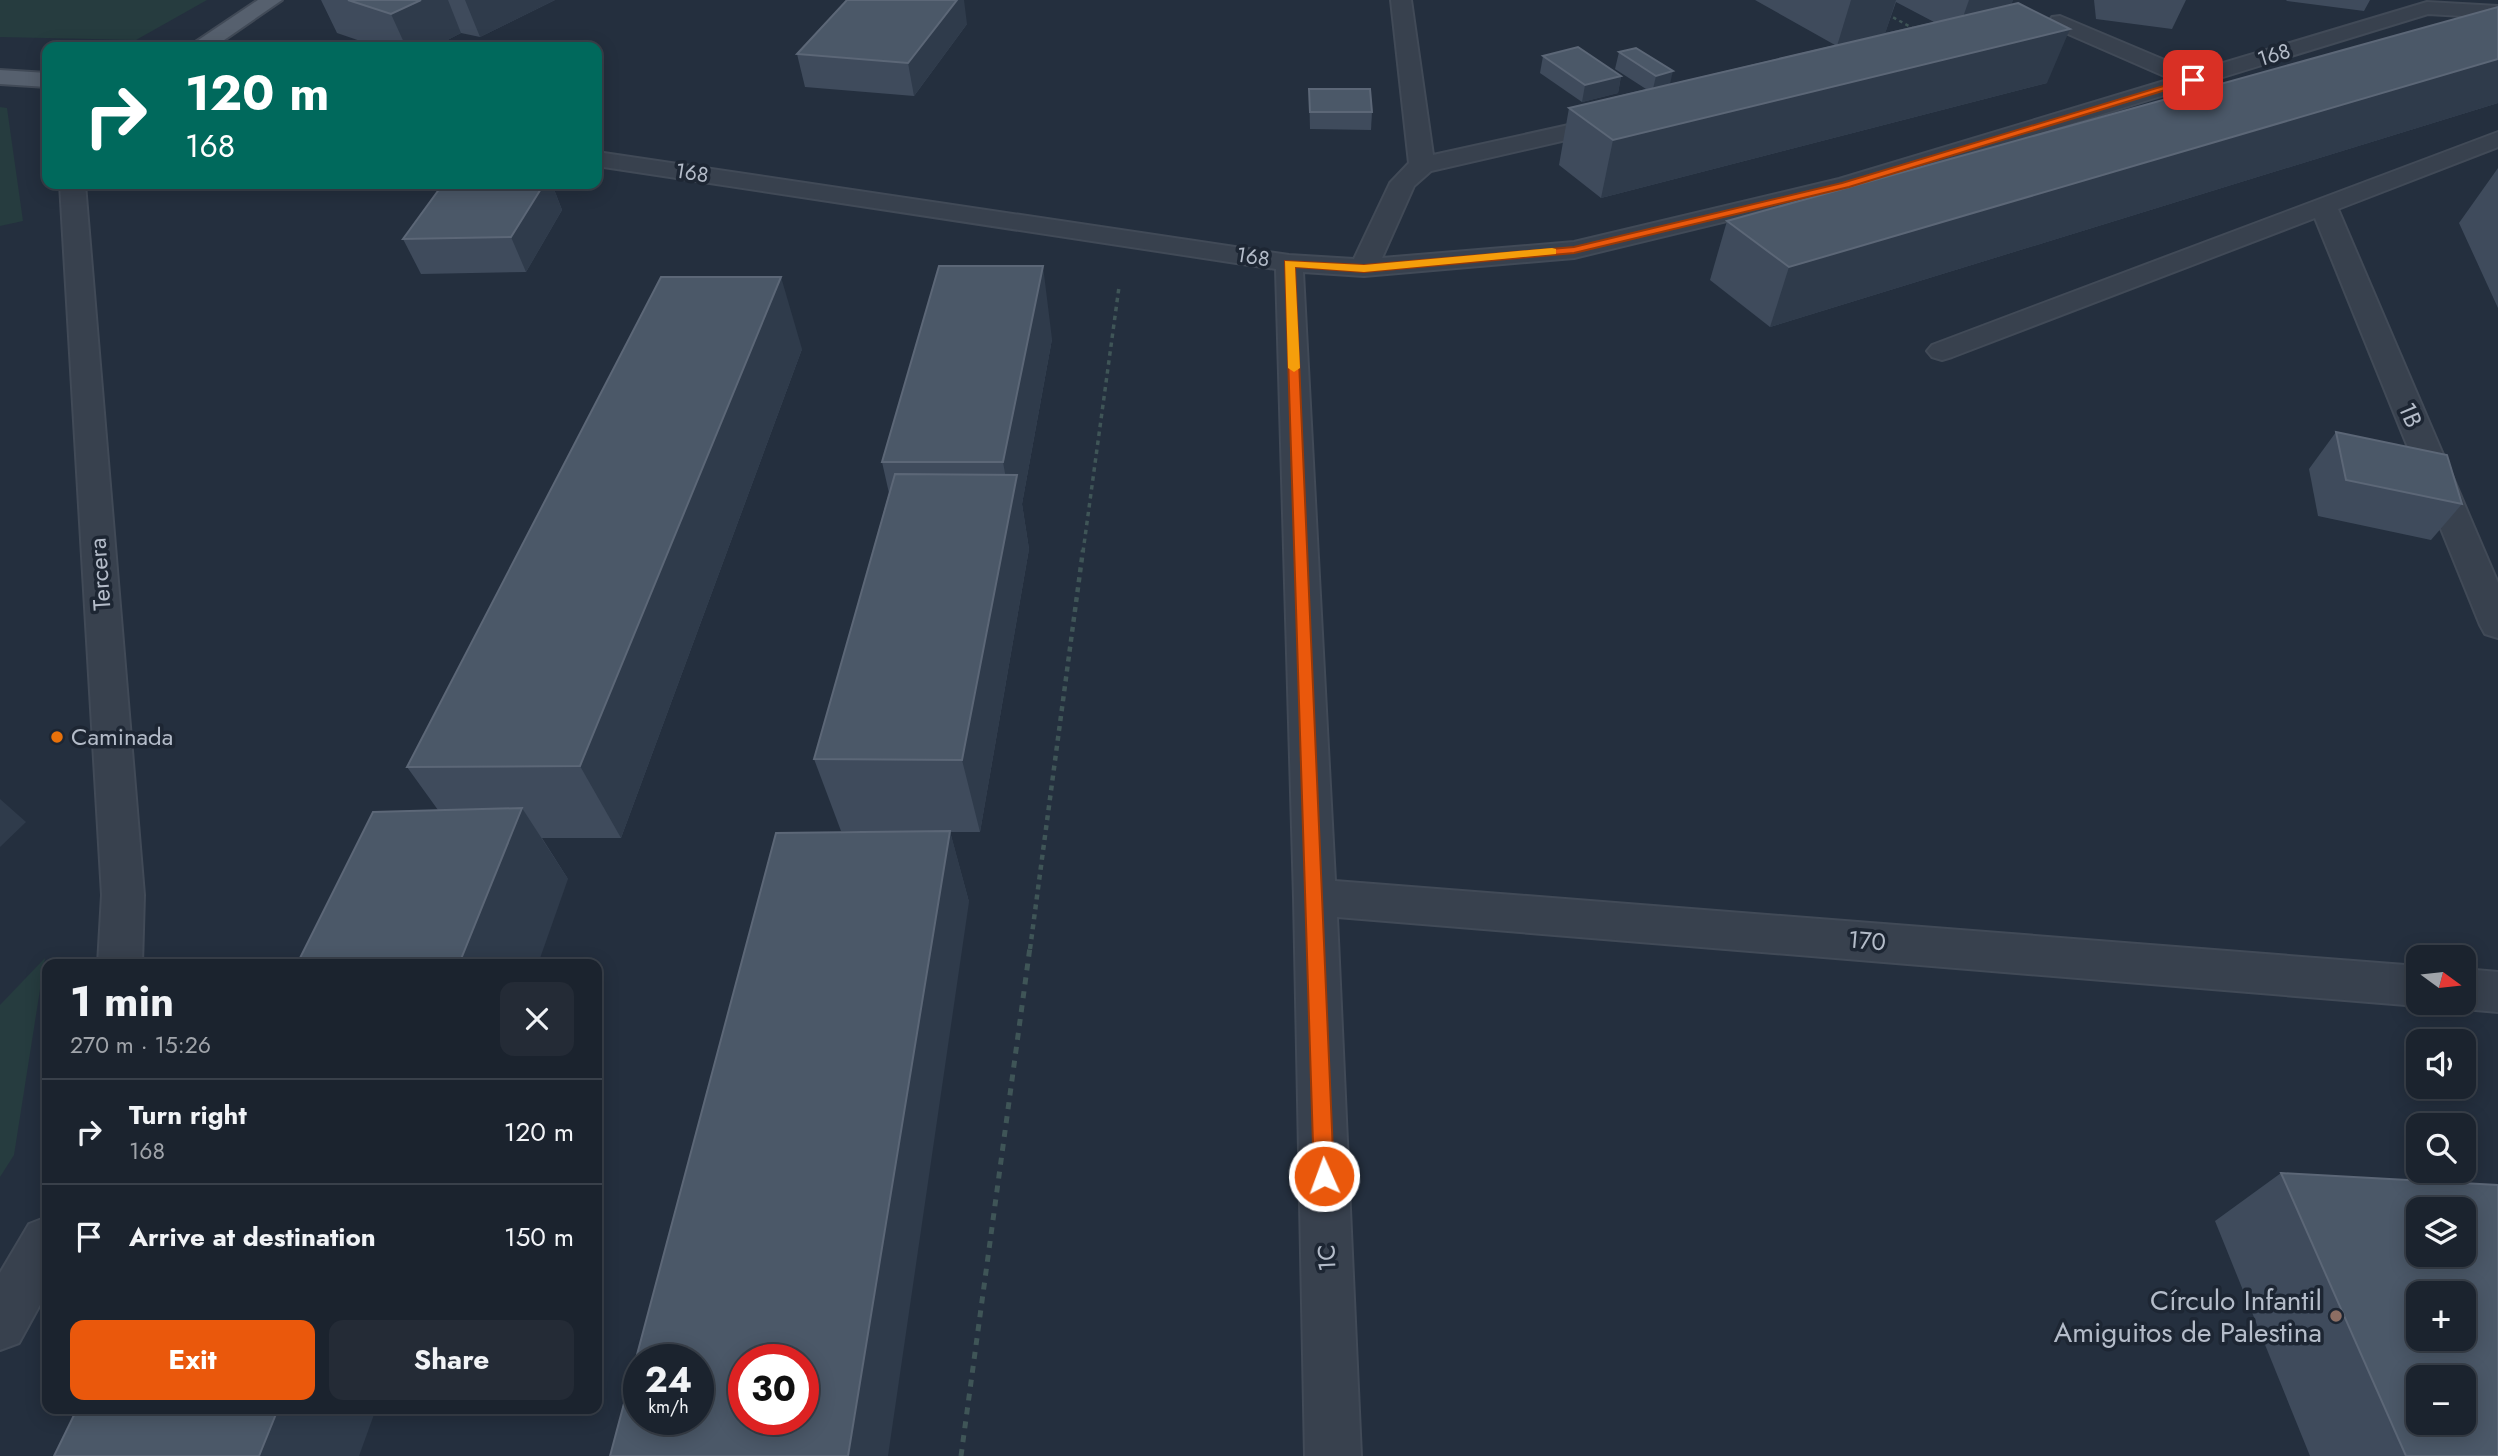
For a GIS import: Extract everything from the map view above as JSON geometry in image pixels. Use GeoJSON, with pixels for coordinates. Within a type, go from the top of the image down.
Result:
{"type":"FeatureCollection","features":[{"type":"Feature","properties":{"kind":"main road"},"geometry":{"type":"LineString","coordinates":[[207,42],[272,0]]}},
{"type":"Feature","properties":{"kind":"main road"},"geometry":{"type":"LineString","coordinates":[[0,77],[42,80]]}},
{"type":"Feature","properties":{"kind":"street"},"geometry":{"type":"LineString","coordinates":[[1401,0],[1422,165]]}},
{"type":"Feature","properties":{"kind":"street"},"geometry":{"type":"LineString","coordinates":[[2425,4],[2498,12]]}},
{"type":"Feature","properties":{"kind":"street","name":"168"},"geometry":{"type":"LineString","coordinates":[[602,160],[1289,263],[1364,268],[1574,250],[1846,185],[2193,80],[2425,4]]}},
{"type":"Feature","properties":{"kind":"street"},"geometry":{"type":"LineString","coordinates":[[2035,27],[2058,11],[2193,80]]}},
{"type":"Feature","properties":{"kind":"street"},"geometry":{"type":"LineString","coordinates":[[1364,268],[1403,183],[1422,165],[1637,117]]}},
{"type":"Feature","properties":{"kind":"street"},"geometry":{"type":"LineString","coordinates":[[1942,351],[2498,139]]}},
{"type":"Feature","properties":{"kind":"street","name":"Tercera"},"geometry":{"type":"LineString","coordinates":[[72,189],[123,895],[120,959]]}},
{"type":"Feature","properties":{"kind":"street","name":"1B"},"geometry":{"type":"LineString","coordinates":[[2323,205],[2498,625]]}},
{"type":"Feature","properties":{"kind":"street","name":"1C"},"geometry":{"type":"LineString","coordinates":[[1289,263],[1315,897],[1333,1456]]}},
{"type":"Feature","properties":{"kind":"street","name":"170"},"geometry":{"type":"LineString","coordinates":[[1315,897],[2406,985]]}},
{"type":"Feature","properties":{"kind":"street"},"geometry":{"type":"LineString","coordinates":[[2476,990],[2498,992]]}},
{"type":"Feature","properties":{"kind":"street"},"geometry":{"type":"LineString","coordinates":[[0,1324],[42,1251]]}},
{"type":"Feature","properties":{"kind":"path"},"geometry":{"type":"LineString","coordinates":[[1882,12],[1926,35]]}},
{"type":"Feature","properties":{"kind":"path"},"geometry":{"type":"LineString","coordinates":[[961,1456],[1125,238]]}},
{"type":"Feature","properties":{"kind":"green space"},"geometry":{"type":"Polygon","coordinates":[[[0,0],[207,0],[136,40],[0,37],[0,0]]]}},
{"type":"Feature","properties":{"kind":"green space"},"geometry":{"type":"Polygon","coordinates":[[[0,107],[7,108],[23,221],[0,226],[0,107]]]}},
{"type":"Feature","properties":{"kind":"green space"},"geometry":{"type":"Polygon","coordinates":[[[42,961],[42,977],[14,1155],[0,1177],[0,1005],[42,961]]]}},
{"type":"Feature","properties":{"kind":"building"},"geometry":{"type":"Polygon","coordinates":[[[348,0],[421,0],[391,14],[348,0]]]}},
{"type":"Feature","properties":{"kind":"building"},"geometry":{"type":"Polygon","coordinates":[[[847,0],[957,0],[908,63],[797,54],[847,0]]]}},
{"type":"Feature","properties":{"kind":"building"},"geometry":{"type":"Polygon","coordinates":[[[2018,3],[2070,29],[1613,140],[1569,108],[2018,3]]]}},
{"type":"Feature","properties":{"kind":"building"},"geometry":{"type":"Polygon","coordinates":[[[2498,7],[2498,59],[1789,267],[1727,221],[2498,7]]]}},
{"type":"Feature","properties":{"kind":"building"},"geometry":{"type":"Polygon","coordinates":[[[1578,47],[1621,76],[1585,85],[1543,56],[1578,47]]]}},
{"type":"Feature","properties":{"kind":"building"},"geometry":{"type":"Polygon","coordinates":[[[1636,48],[1673,71],[1656,76],[1619,52],[1636,48]]]}},
{"type":"Feature","properties":{"kind":"building"},"geometry":{"type":"Polygon","coordinates":[[[1309,89],[1370,89],[1372,112],[1310,112],[1309,89]]]}},
{"type":"Feature","properties":{"kind":"building"},"geometry":{"type":"Polygon","coordinates":[[[439,189],[541,189],[511,237],[403,239],[439,189]]]}},
{"type":"Feature","properties":{"kind":"building"},"geometry":{"type":"Polygon","coordinates":[[[939,266],[1043,266],[1003,462],[882,462],[939,266]]]}},
{"type":"Feature","properties":{"kind":"building"},"geometry":{"type":"Polygon","coordinates":[[[661,277],[781,277],[580,766],[407,767],[661,277]]]}},
{"type":"Feature","properties":{"kind":"building"},"geometry":{"type":"Polygon","coordinates":[[[2336,432],[2447,455],[2462,504],[2346,480],[2336,432]]]}},
{"type":"Feature","properties":{"kind":"building"},"geometry":{"type":"Polygon","coordinates":[[[895,474],[1017,475],[962,760],[814,759],[895,474]]]}},
{"type":"Feature","properties":{"kind":"building"},"geometry":{"type":"Polygon","coordinates":[[[522,808],[461,959],[300,959],[373,812],[522,808]]]}},
{"type":"Feature","properties":{"kind":"building"},"geometry":{"type":"Polygon","coordinates":[[[950,831],[848,1456],[610,1456],[623,1407],[623,1435],[714,1435],[714,1344],[640,1344],[776,833],[950,831]]]}},
{"type":"Feature","properties":{"kind":"building"},"geometry":{"type":"Polygon","coordinates":[[[2281,1173],[2406,1180],[2406,1183],[2498,1185],[2498,1456],[2406,1456],[2281,1173]]]}},
{"type":"Feature","properties":{"kind":"building"},"geometry":{"type":"Polygon","coordinates":[[[75,1414],[276,1414],[259,1456],[54,1456],[75,1414]]]}},
{"type":"Feature","properties":{"kind":"slow traffic"},"geometry":{"type":"LineString","coordinates":[[1294,368],[1289,263],[1364,268],[1552,252]]}},
{"type":"Feature","properties":{"kind":"place","name":"Caminada"},"geometry":{"type":"Point","coordinates":[57,737]}},
{"type":"Feature","properties":{"kind":"place","name":"Círculo Infantil Amiguitos de Palestina"},"geometry":{"type":"Point","coordinates":[2336,1316]}},
{"type":"Feature","properties":{"kind":"route"},"geometry":{"type":"LineString","coordinates":[[1324,1176],[1289,263],[1364,268],[1574,250],[1846,185],[2193,80]]}}]}
